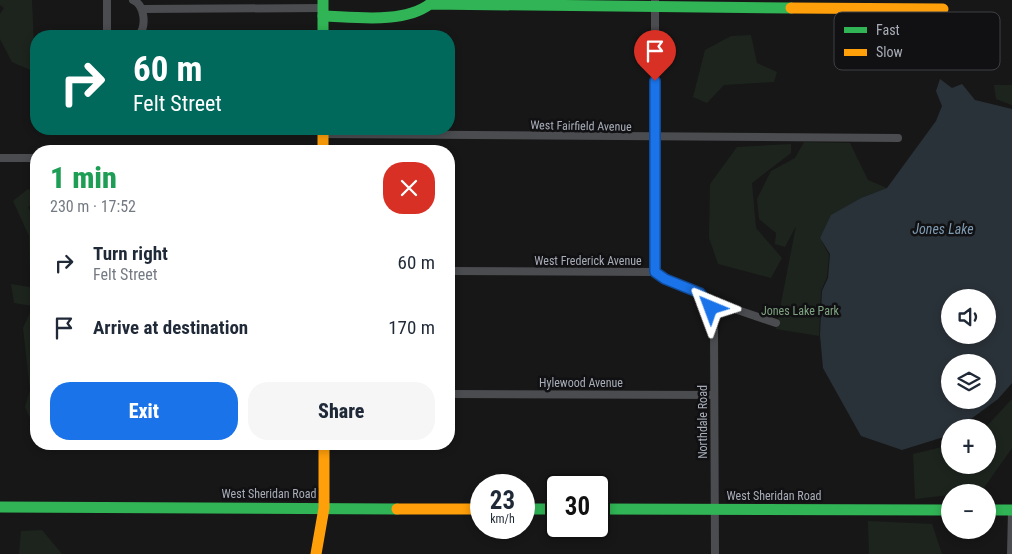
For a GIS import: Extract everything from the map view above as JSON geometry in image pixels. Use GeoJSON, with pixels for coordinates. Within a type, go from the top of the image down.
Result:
{"type":"FeatureCollection","features":[{"type":"Feature","properties":{"kind":"street"},"geometry":{"type":"LineString","coordinates":[[107,0],[107,30]]}},
{"type":"Feature","properties":{"kind":"street"},"geometry":{"type":"LineString","coordinates":[[133,0],[139,2],[142,9],[141,30]]}},
{"type":"Feature","properties":{"kind":"street"},"geometry":{"type":"LineString","coordinates":[[142,9],[323,8],[401,16],[416,13],[427,8],[430,2],[655,3],[943,9]]}},
{"type":"Feature","properties":{"kind":"street"},"geometry":{"type":"LineString","coordinates":[[655,3],[655,272]]}},
{"type":"Feature","properties":{"kind":"street"},"geometry":{"type":"LineString","coordinates":[[323,8],[323,30]]}},
{"type":"Feature","properties":{"kind":"street","name":"West Fairfield Avenue"},"geometry":{"type":"LineString","coordinates":[[455,134],[656,138],[898,138]]}},
{"type":"Feature","properties":{"kind":"street"},"geometry":{"type":"LineString","coordinates":[[0,158],[30,158]]}},
{"type":"Feature","properties":{"kind":"street","name":"West Frederick Avenue"},"geometry":{"type":"LineString","coordinates":[[455,271],[655,272],[665,279],[700,293],[717,303],[776,323]]}},
{"type":"Feature","properties":{"kind":"street","name":"Northdale Road"},"geometry":{"type":"LineString","coordinates":[[700,293],[711,308],[713,319],[714,554]]}},
{"type":"Feature","properties":{"kind":"street","name":"Hylewood Avenue"},"geometry":{"type":"LineString","coordinates":[[455,394],[714,395]]}},
{"type":"Feature","properties":{"kind":"street"},"geometry":{"type":"LineString","coordinates":[[316,554],[324,508],[324,450]]}},
{"type":"Feature","properties":{"kind":"street","name":"West Sheridan Road"},"geometry":{"type":"LineString","coordinates":[[0,507],[470,509]]}},
{"type":"Feature","properties":{"kind":"street","name":"West Sheridan Road"},"geometry":{"type":"LineString","coordinates":[[610,509],[941,510]]}},
{"type":"Feature","properties":{"kind":"street"},"geometry":{"type":"LineString","coordinates":[[996,510],[1012,510],[1011,554]]}},
{"type":"Feature","properties":{"kind":"green space"},"geometry":{"type":"Polygon","coordinates":[[[0,0],[32,0],[33,30],[30,30],[30,70],[12,62],[0,39],[0,14],[4,8],[0,5],[0,0]]]}},
{"type":"Feature","properties":{"kind":"green space"},"geometry":{"type":"Polygon","coordinates":[[[751,35],[757,63],[777,72],[774,82],[724,85],[707,103],[693,97],[705,50],[731,36],[751,35]]]}},
{"type":"Feature","properties":{"kind":"green space"},"geometry":{"type":"Polygon","coordinates":[[[994,85],[1012,85],[1012,105],[996,99],[994,85]]]}},
{"type":"Feature","properties":{"kind":"green space","name":"Jones Lake Park"},"geometry":{"type":"Polygon","coordinates":[[[804,142],[850,143],[868,180],[887,188],[861,198],[832,215],[820,238],[829,255],[827,277],[821,291],[819,336],[776,329],[796,226],[785,247],[775,244],[776,233],[759,219],[757,199],[771,171],[795,158],[804,142]]]}},
{"type":"Feature","properties":{"kind":"green space"},"geometry":{"type":"Polygon","coordinates":[[[791,144],[791,153],[752,183],[756,228],[782,258],[771,278],[718,264],[709,238],[710,184],[737,147],[791,144]]]}},
{"type":"Feature","properties":{"kind":"green space"},"geometry":{"type":"Polygon","coordinates":[[[28,189],[30,190],[30,206],[28,207],[30,211],[30,277],[29,236],[13,201],[28,189]]]}},
{"type":"Feature","properties":{"kind":"green space"},"geometry":{"type":"Polygon","coordinates":[[[11,284],[30,287],[30,306],[14,303],[11,284]]]}},
{"type":"Feature","properties":{"kind":"green space"},"geometry":{"type":"Polygon","coordinates":[[[30,313],[30,390],[23,328],[30,313]]]}},
{"type":"Feature","properties":{"kind":"green space"},"geometry":{"type":"Polygon","coordinates":[[[30,390],[30,418],[25,407],[30,390]]]}},
{"type":"Feature","properties":{"kind":"green space"},"geometry":{"type":"Polygon","coordinates":[[[1012,399],[1012,448],[996,471],[996,419],[993,419],[1012,399]]]}},
{"type":"Feature","properties":{"kind":"green space"},"geometry":{"type":"Polygon","coordinates":[[[941,447],[941,474],[994,474],[987,484],[941,484],[941,496],[915,499],[913,454],[941,447]]]}},
{"type":"Feature","properties":{"kind":"green space"},"geometry":{"type":"Polygon","coordinates":[[[868,521],[932,524],[942,554],[869,554],[868,521]]]}},
{"type":"Feature","properties":{"kind":"green space"},"geometry":{"type":"Polygon","coordinates":[[[42,530],[62,554],[19,554],[21,531],[42,530]]]}},
{"type":"Feature","properties":{"kind":"water","name":"Jones Lake"},"geometry":{"type":"Polygon","coordinates":[[[940,79],[952,88],[962,84],[975,100],[1012,109],[1012,383],[996,400],[996,354],[941,354],[941,409],[984,409],[971,419],[941,419],[941,438],[902,450],[861,436],[823,368],[820,335],[822,291],[828,278],[830,254],[820,238],[831,215],[861,198],[887,188],[936,121],[942,106],[936,91],[940,79]]]}},
{"type":"Feature","properties":{"kind":"traffic: fast"},"geometry":{"type":"LineString","coordinates":[[323,0],[323,30]]}},
{"type":"Feature","properties":{"kind":"traffic: fast"},"geometry":{"type":"LineString","coordinates":[[323,16],[393,17],[419,10],[430,4],[791,8]]}},
{"type":"Feature","properties":{"kind":"traffic: fast"},"geometry":{"type":"LineString","coordinates":[[0,507],[397,509]]}},
{"type":"Feature","properties":{"kind":"traffic: fast"},"geometry":{"type":"LineString","coordinates":[[535,509],[545,509]]}},
{"type":"Feature","properties":{"kind":"traffic: fast"},"geometry":{"type":"LineString","coordinates":[[610,509],[941,510]]}},
{"type":"Feature","properties":{"kind":"traffic: fast"},"geometry":{"type":"LineString","coordinates":[[996,510],[1012,510]]}},
{"type":"Feature","properties":{"kind":"traffic: slow"},"geometry":{"type":"LineString","coordinates":[[791,8],[943,9]]}},
{"type":"Feature","properties":{"kind":"traffic: slow"},"geometry":{"type":"LineString","coordinates":[[323,135],[323,145]]}},
{"type":"Feature","properties":{"kind":"traffic: slow"},"geometry":{"type":"LineString","coordinates":[[316,554],[324,508],[324,450]]}},
{"type":"Feature","properties":{"kind":"traffic: slow"},"geometry":{"type":"LineString","coordinates":[[397,509],[470,509]]}},
{"type":"Feature","properties":{"kind":"route"},"geometry":{"type":"LineString","coordinates":[[655,81],[655,272],[665,279],[700,293],[711,308]]}}]}
